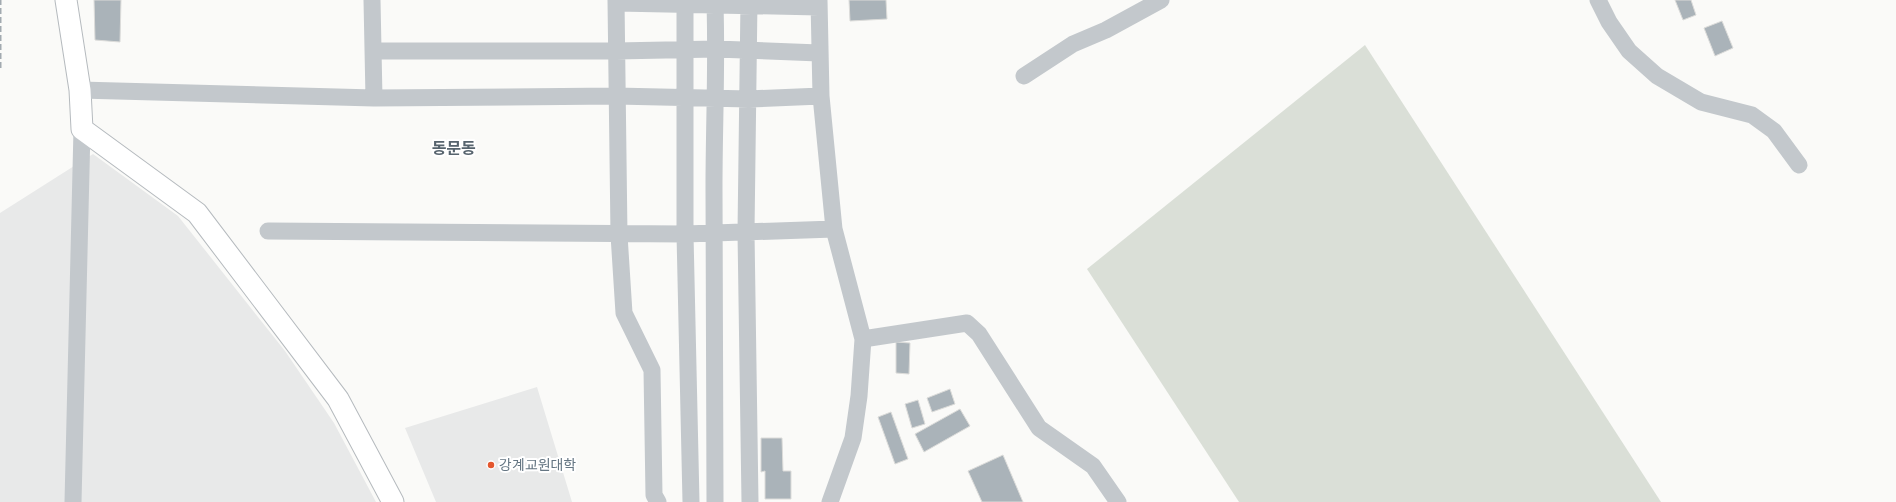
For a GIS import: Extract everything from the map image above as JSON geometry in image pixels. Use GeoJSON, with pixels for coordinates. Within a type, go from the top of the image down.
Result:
{"type":"FeatureCollection","features":[{"type":"Feature","properties":{"kind":"main road"},"geometry":{"type":"LineString","coordinates":[[66,0],[80,90],[82,129],[197,213],[338,399],[393,502]]}},
{"type":"Feature","properties":{"kind":"street"},"geometry":{"type":"LineString","coordinates":[[372,0],[374,98]]}},
{"type":"Feature","properties":{"kind":"street"},"geometry":{"type":"LineString","coordinates":[[1024,76],[1073,44],[1106,30],[1161,0]]}},
{"type":"Feature","properties":{"kind":"street"},"geometry":{"type":"LineString","coordinates":[[1598,0],[1609,22],[1629,51],[1657,76],[1701,102],[1752,115],[1774,131],[1799,165]]}},
{"type":"Feature","properties":{"kind":"street"},"geometry":{"type":"LineString","coordinates":[[658,502],[654,495],[652,370],[624,313],[619,234],[616,96],[616,2],[715,5],[749,3],[819,4],[821,96],[834,228],[863,339],[859,396],[853,438],[830,502]]}},
{"type":"Feature","properties":{"kind":"street"},"geometry":{"type":"LineString","coordinates":[[749,3],[749,98],[746,232],[750,502]]}},
{"type":"Feature","properties":{"kind":"street"},"geometry":{"type":"LineString","coordinates":[[685,4],[685,234],[691,502]]}},
{"type":"Feature","properties":{"kind":"street"},"geometry":{"type":"LineString","coordinates":[[715,5],[715,502]]}},
{"type":"Feature","properties":{"kind":"street"},"geometry":{"type":"LineString","coordinates":[[373,50],[616,51],[716,49],[820,53]]}},
{"type":"Feature","properties":{"kind":"street"},"geometry":{"type":"LineString","coordinates":[[80,90],[374,98],[616,96],[749,98],[821,96]]}},
{"type":"Feature","properties":{"kind":"street"},"geometry":{"type":"LineString","coordinates":[[73,502],[82,129]]}},
{"type":"Feature","properties":{"kind":"street"},"geometry":{"type":"LineString","coordinates":[[268,231],[714,234],[834,228]]}},
{"type":"Feature","properties":{"kind":"street"},"geometry":{"type":"LineString","coordinates":[[863,339],[967,323],[979,334],[1040,428],[1093,466],[1118,502]]}},
{"type":"Feature","properties":{"kind":"shaded area"},"geometry":{"type":"Polygon","coordinates":[[[1365,45],[1661,502],[1239,502],[1087,269],[1365,45]]]}},
{"type":"Feature","properties":{"kind":"shaded area"},"geometry":{"type":"Polygon","coordinates":[[[93,154],[178,216],[285,351],[334,423],[376,502],[0,502],[0,213],[93,154]]]}},
{"type":"Feature","properties":{"kind":"shaded area","name":"강계교원대학"},"geometry":{"type":"Polygon","coordinates":[[[537,387],[572,502],[436,502],[405,428],[537,387]]]}},
{"type":"Feature","properties":{"kind":"building"},"geometry":{"type":"Polygon","coordinates":[[[94,0],[121,0],[120,42],[95,40],[94,0]]]}},
{"type":"Feature","properties":{"kind":"building"},"geometry":{"type":"Polygon","coordinates":[[[849,0],[886,0],[887,19],[850,21],[849,0]]]}},
{"type":"Feature","properties":{"kind":"building"},"geometry":{"type":"Polygon","coordinates":[[[1675,0],[1691,0],[1696,15],[1683,20],[1675,0]]]}},
{"type":"Feature","properties":{"kind":"building"},"geometry":{"type":"Polygon","coordinates":[[[1722,21],[1733,48],[1715,56],[1704,28],[1722,21]]]}},
{"type":"Feature","properties":{"kind":"building"},"geometry":{"type":"Polygon","coordinates":[[[896,342],[910,343],[909,374],[896,373],[896,342]]]}},
{"type":"Feature","properties":{"kind":"building"},"geometry":{"type":"Polygon","coordinates":[[[950,389],[955,404],[932,412],[927,398],[950,389]]]}},
{"type":"Feature","properties":{"kind":"building"},"geometry":{"type":"Polygon","coordinates":[[[918,400],[925,424],[912,428],[905,404],[918,400]]]}},
{"type":"Feature","properties":{"kind":"building"},"geometry":{"type":"Polygon","coordinates":[[[960,409],[970,426],[924,452],[915,434],[960,409]]]}},
{"type":"Feature","properties":{"kind":"building"},"geometry":{"type":"Polygon","coordinates":[[[891,412],[908,459],[895,464],[878,417],[891,412]]]}},
{"type":"Feature","properties":{"kind":"building"},"geometry":{"type":"Polygon","coordinates":[[[761,438],[782,438],[783,471],[791,471],[791,499],[765,499],[765,471],[761,472],[761,438]]]}},
{"type":"Feature","properties":{"kind":"building"},"geometry":{"type":"Polygon","coordinates":[[[1003,455],[1023,502],[982,502],[968,471],[1003,455]]]}},
{"type":"Feature","properties":{"kind":"railway"},"geometry":{"type":"LineString","coordinates":[[0,0],[0,68]]}},
{"type":"Feature","properties":{"kind":"place","name":"강계교원대학"},"geometry":{"type":"Point","coordinates":[491,465]}},
{"type":"Feature","properties":{"kind":"district","name":"동문동"},"geometry":{"type":"Point","coordinates":[454,149]}}]}
